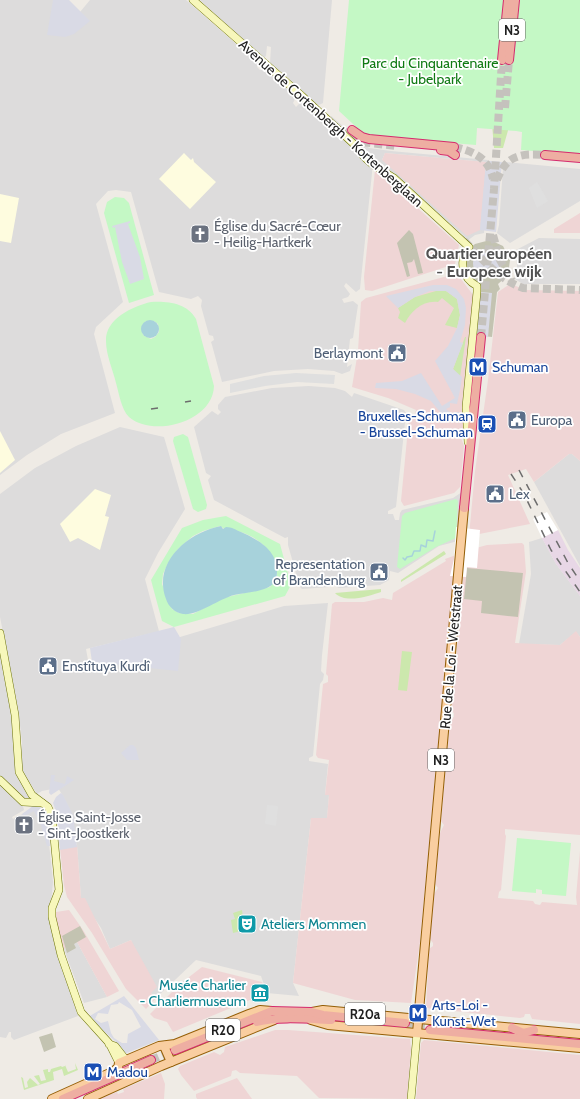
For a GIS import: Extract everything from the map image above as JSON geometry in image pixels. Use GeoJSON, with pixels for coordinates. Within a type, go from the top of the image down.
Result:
{"type":"FeatureCollection","features":[{"type":"Feature","properties":{"kind":"highway","name":"N3"},"geometry":{"type":"LineString","coordinates":[[508,0],[506,60],[515,0]]}},
{"type":"Feature","properties":{"kind":"highway"},"geometry":{"type":"LineString","coordinates":[[352,130],[362,137],[369,139],[454,151],[396,146]]}},
{"type":"Feature","properties":{"kind":"highway"},"geometry":{"type":"LineString","coordinates":[[545,155],[580,158]]}},
{"type":"Feature","properties":{"kind":"highway"},"geometry":{"type":"LineString","coordinates":[[464,508],[481,337]]}},
{"type":"Feature","properties":{"kind":"highway","name":"R20"},"geometry":{"type":"LineString","coordinates":[[311,1016],[272,1011],[176,1052],[250,1024],[266,1020],[323,1015],[405,1025]]}},
{"type":"Feature","properties":{"kind":"highway"},"geometry":{"type":"LineString","coordinates":[[580,1038],[431,1027],[580,1044]]}},
{"type":"Feature","properties":{"kind":"highway"},"geometry":{"type":"LineString","coordinates":[[512,1028],[523,1033],[534,1030]]}},
{"type":"Feature","properties":{"kind":"highway"},"geometry":{"type":"LineString","coordinates":[[513,1042],[532,1039],[551,1046]]}},
{"type":"Feature","properties":{"kind":"highway"},"geometry":{"type":"LineString","coordinates":[[65,1096],[155,1063]]}},
{"type":"Feature","properties":{"kind":"highway"},"geometry":{"type":"LineString","coordinates":[[76,1099],[155,1063]]}},
{"type":"Feature","properties":{"kind":"main road","name":"Avenue de Cortenbergh - Kortenberglaan"},"geometry":{"type":"LineString","coordinates":[[193,0],[315,108],[381,171],[394,178],[469,247],[463,256],[462,267],[466,277],[477,286]]}},
{"type":"Feature","properties":{"kind":"main road","name":"Rue de la Loi - Wetstraat"},"geometry":{"type":"LineString","coordinates":[[411,1099],[463,528],[463,503],[468,435],[466,414],[477,286]]}},
{"type":"Feature","properties":{"kind":"main road"},"geometry":{"type":"LineString","coordinates":[[0,633],[15,715],[19,772],[32,794],[48,807],[52,816],[59,890],[52,908],[52,917],[62,955],[81,1012],[109,1043],[115,1046],[122,1061]]}},
{"type":"Feature","properties":{"kind":"main road"},"geometry":{"type":"LineString","coordinates":[[0,780],[19,800],[29,804],[42,803]]}},
{"type":"Feature","properties":{"kind":"main road"},"geometry":{"type":"LineString","coordinates":[[52,1099],[65,1096],[112,1072],[118,1068],[122,1061],[164,1046],[175,1044],[260,1010],[272,1011]]}},
{"type":"Feature","properties":{"kind":"main road","name":"R20a"},"geometry":{"type":"LineString","coordinates":[[311,1016],[323,1010],[580,1034]]}},
{"type":"Feature","properties":{"kind":"main road","name":"R20a"},"geometry":{"type":"LineString","coordinates":[[311,1016],[328,1025],[580,1048]]}},
{"type":"Feature","properties":{"kind":"main road"},"geometry":{"type":"LineString","coordinates":[[88,1099],[155,1063],[172,1062],[274,1020]]}},
{"type":"Feature","properties":{"kind":"main road"},"geometry":{"type":"LineString","coordinates":[[164,1046],[172,1062]]}},
{"type":"Feature","properties":{"kind":"shaded area"},"geometry":{"type":"Polygon","coordinates":[[[0,0],[54,0],[80,12],[90,0],[186,0],[258,63],[257,67],[260,70],[265,69],[296,97],[293,103],[296,107],[300,103],[304,103],[370,162],[372,166],[372,173],[360,289],[356,292],[346,283],[344,286],[350,294],[348,297],[342,299],[344,303],[353,301],[358,305],[353,338],[350,339],[347,367],[352,364],[350,371],[342,374],[334,371],[308,369],[274,371],[222,382],[211,342],[214,340],[213,336],[209,335],[201,306],[202,300],[198,296],[191,299],[159,292],[131,192],[116,190],[108,191],[96,204],[123,302],[96,327],[94,334],[115,413],[61,434],[27,455],[0,475],[0,0]]]}},
{"type":"Feature","properties":{"kind":"shaded area"},"geometry":{"type":"Polygon","coordinates":[[[53,0],[69,0],[90,21],[74,34],[65,37],[47,35],[53,0]]]}},
{"type":"Feature","properties":{"kind":"shaded area"},"geometry":{"type":"Polygon","coordinates":[[[200,0],[332,0],[323,103],[319,105],[315,103],[272,67],[270,63],[271,47],[267,46],[266,56],[263,58],[200,0]]]}},
{"type":"Feature","properties":{"kind":"shaded area"},"geometry":{"type":"Polygon","coordinates":[[[331,116],[369,148],[488,160],[489,169],[484,233],[475,235],[467,241],[463,235],[330,118],[331,116]],[[385,153],[382,160],[486,162],[385,153]]]}},
{"type":"Feature","properties":{"kind":"shaded area"},"geometry":{"type":"Polygon","coordinates":[[[184,153],[191,160],[193,158],[194,162],[216,182],[190,209],[159,179],[184,153]]]}},
{"type":"Feature","properties":{"kind":"shaded area"},"geometry":{"type":"Polygon","coordinates":[[[385,153],[486,162],[480,230],[467,236],[382,160],[385,153]]]}},
{"type":"Feature","properties":{"kind":"shaded area"},"geometry":{"type":"Polygon","coordinates":[[[486,162],[502,162],[496,232],[480,230],[486,162]]]}},
{"type":"Feature","properties":{"kind":"shaded area"},"geometry":{"type":"Polygon","coordinates":[[[506,162],[580,169],[580,201],[510,243],[497,233],[499,225],[503,167],[506,162]]]}},
{"type":"Feature","properties":{"kind":"shaded area"},"geometry":{"type":"Polygon","coordinates":[[[375,170],[459,245],[455,264],[372,291],[365,290],[364,277],[375,170]]]}},
{"type":"Feature","properties":{"kind":"shaded area"},"geometry":{"type":"Polygon","coordinates":[[[537,182],[548,201],[537,208],[529,188],[537,182]]]}},
{"type":"Feature","properties":{"kind":"shaded area"},"geometry":{"type":"Polygon","coordinates":[[[0,194],[19,198],[11,243],[0,241],[0,194]]]}},
{"type":"Feature","properties":{"kind":"shaded area"},"geometry":{"type":"Polygon","coordinates":[[[580,213],[580,233],[554,233],[554,229],[580,213]]]}},
{"type":"Feature","properties":{"kind":"shaded area"},"geometry":{"type":"Polygon","coordinates":[[[130,221],[128,224],[140,257],[144,279],[130,284],[122,262],[115,227],[113,228],[112,226],[130,221]]]}},
{"type":"Feature","properties":{"kind":"shaded area"},"geometry":{"type":"Polygon","coordinates":[[[409,230],[413,234],[423,273],[418,274],[414,259],[412,262],[407,263],[410,276],[407,277],[397,243],[409,230]]]}},
{"type":"Feature","properties":{"kind":"shaded area"},"geometry":{"type":"Polygon","coordinates":[[[539,238],[580,239],[580,284],[523,284],[515,279],[517,266],[516,250],[539,238]]]}},
{"type":"Feature","properties":{"kind":"shaded area"},"geometry":{"type":"Polygon","coordinates":[[[490,240],[503,246],[510,260],[508,275],[498,284],[500,289],[497,292],[492,337],[474,335],[474,282],[465,270],[466,255],[469,249],[475,244],[490,240]]]}},
{"type":"Feature","properties":{"kind":"shaded area"},"geometry":{"type":"Polygon","coordinates":[[[487,249],[497,253],[501,263],[497,273],[487,277],[477,273],[473,263],[477,253],[487,249]]]}},
{"type":"Feature","properties":{"kind":"shaded area"},"geometry":{"type":"Polygon","coordinates":[[[457,274],[474,296],[462,406],[465,406],[464,436],[461,435],[464,446],[460,487],[454,493],[404,506],[401,501],[409,418],[410,415],[415,414],[416,410],[388,398],[352,387],[358,351],[361,302],[366,298],[457,274]]]}},
{"type":"Feature","properties":{"kind":"shaded area"},"geometry":{"type":"Polygon","coordinates":[[[510,284],[527,290],[580,291],[580,461],[572,454],[569,454],[534,482],[526,469],[508,475],[530,524],[469,536],[475,471],[488,380],[498,292],[510,284]]]}},
{"type":"Feature","properties":{"kind":"shaded area"},"geometry":{"type":"Polygon","coordinates":[[[433,285],[447,285],[456,289],[464,299],[466,308],[465,325],[460,342],[463,343],[453,369],[462,377],[460,390],[457,404],[450,403],[450,407],[446,409],[451,413],[459,412],[458,422],[445,418],[431,401],[415,394],[396,389],[375,388],[376,383],[402,381],[421,373],[442,406],[455,398],[435,361],[448,346],[457,328],[460,315],[457,299],[446,291],[430,291],[415,297],[398,308],[386,296],[433,285]]]}},
{"type":"Feature","properties":{"kind":"shaded area"},"geometry":{"type":"Polygon","coordinates":[[[481,292],[492,293],[488,337],[474,336],[477,297],[481,292]]]}},
{"type":"Feature","properties":{"kind":"shaded area"},"geometry":{"type":"Polygon","coordinates":[[[296,373],[335,375],[334,384],[297,382],[265,386],[230,393],[230,384],[264,376],[296,373]]]}},
{"type":"Feature","properties":{"kind":"shaded area"},"geometry":{"type":"Polygon","coordinates":[[[309,386],[335,388],[345,391],[352,397],[354,393],[404,410],[406,413],[396,507],[388,511],[388,514],[393,514],[395,520],[399,520],[402,510],[453,498],[462,492],[458,541],[439,546],[398,573],[390,571],[389,580],[380,585],[339,588],[335,586],[335,581],[331,581],[329,587],[302,589],[300,587],[288,545],[288,537],[285,538],[214,500],[208,480],[211,476],[206,473],[194,427],[212,411],[218,415],[221,412],[218,409],[218,405],[225,397],[272,388],[309,386]]]}},
{"type":"Feature","properties":{"kind":"shaded area"},"geometry":{"type":"Polygon","coordinates":[[[120,427],[164,437],[185,509],[158,553],[145,579],[160,635],[152,633],[86,649],[88,660],[177,668],[180,637],[284,606],[328,603],[321,671],[324,674],[323,680],[320,684],[313,756],[309,758],[309,761],[328,764],[325,795],[329,795],[327,819],[311,818],[293,983],[299,996],[267,993],[261,976],[196,960],[156,998],[151,993],[131,940],[110,949],[101,928],[81,898],[77,845],[63,796],[58,788],[42,791],[37,794],[22,770],[22,741],[18,710],[0,617],[0,494],[35,468],[76,446],[120,427]]]}},
{"type":"Feature","properties":{"kind":"shaded area"},"geometry":{"type":"Polygon","coordinates":[[[0,431],[15,460],[0,473],[0,431]]]}},
{"type":"Feature","properties":{"kind":"shaded area"},"geometry":{"type":"Polygon","coordinates":[[[569,454],[572,454],[580,461],[580,566],[534,482],[569,454]]]}},
{"type":"Feature","properties":{"kind":"shaded area"},"geometry":{"type":"Polygon","coordinates":[[[95,489],[111,495],[105,516],[109,517],[100,550],[78,538],[70,542],[60,524],[95,489]]]}},
{"type":"Feature","properties":{"kind":"shaded area"},"geometry":{"type":"Polygon","coordinates":[[[558,530],[568,550],[580,568],[580,596],[556,564],[542,538],[558,530]]]}},
{"type":"Feature","properties":{"kind":"shaded area"},"geometry":{"type":"Polygon","coordinates":[[[542,538],[556,564],[580,596],[580,637],[576,632],[560,645],[519,644],[531,574],[529,542],[542,538]]]}},
{"type":"Feature","properties":{"kind":"shaded area"},"geometry":{"type":"Polygon","coordinates":[[[522,543],[524,545],[526,572],[515,643],[560,645],[576,631],[580,637],[580,835],[505,829],[506,836],[501,890],[498,898],[533,901],[535,904],[540,905],[542,902],[577,905],[576,897],[580,851],[580,1024],[532,1019],[530,1014],[525,1014],[524,1017],[520,1018],[426,1008],[429,949],[433,946],[430,939],[434,894],[438,888],[435,884],[440,833],[444,825],[441,821],[450,719],[454,717],[454,713],[451,710],[455,670],[458,663],[456,659],[465,551],[487,545],[522,543]]]}},
{"type":"Feature","properties":{"kind":"shaded area"},"geometry":{"type":"Polygon","coordinates":[[[456,555],[420,942],[411,1003],[355,1000],[293,983],[311,818],[327,818],[329,795],[325,795],[329,760],[318,758],[316,755],[323,684],[328,682],[328,676],[326,674],[332,604],[335,602],[364,602],[383,598],[392,600],[393,593],[446,561],[445,559],[456,555]]]}},
{"type":"Feature","properties":{"kind":"shaded area"},"geometry":{"type":"Polygon","coordinates":[[[467,568],[523,573],[518,617],[481,613],[482,601],[464,599],[467,568]]]}},
{"type":"Feature","properties":{"kind":"shaded area"},"geometry":{"type":"Polygon","coordinates":[[[174,627],[181,639],[178,671],[92,662],[90,648],[174,627]]]}},
{"type":"Feature","properties":{"kind":"shaded area"},"geometry":{"type":"Polygon","coordinates":[[[0,643],[13,710],[16,759],[34,800],[20,798],[17,801],[23,806],[24,810],[12,817],[13,819],[30,810],[33,806],[41,808],[46,814],[53,882],[51,903],[57,949],[78,1016],[14,1040],[11,1037],[11,1032],[9,1032],[6,1038],[0,1037],[0,643]]]}},
{"type":"Feature","properties":{"kind":"shaded area"},"geometry":{"type":"Polygon","coordinates":[[[130,745],[133,745],[136,748],[139,760],[127,760],[121,753],[130,745]]]}},
{"type":"Feature","properties":{"kind":"shaded area"},"geometry":{"type":"Polygon","coordinates":[[[51,775],[55,775],[54,781],[65,784],[67,776],[74,780],[51,795],[49,793],[51,775]]]}},
{"type":"Feature","properties":{"kind":"shaded area"},"geometry":{"type":"Polygon","coordinates":[[[61,793],[73,815],[77,847],[60,850],[57,814],[53,803],[56,797],[61,793]]]}},
{"type":"Feature","properties":{"kind":"shaded area"},"geometry":{"type":"Polygon","coordinates":[[[267,805],[278,806],[276,826],[265,824],[267,805]]]}},
{"type":"Feature","properties":{"kind":"shaded area"},"geometry":{"type":"Polygon","coordinates":[[[33,806],[41,807],[46,813],[50,846],[47,846],[41,825],[34,811],[24,816],[22,814],[33,806]]]}},
{"type":"Feature","properties":{"kind":"shaded area"},"geometry":{"type":"Polygon","coordinates":[[[77,845],[81,898],[85,898],[110,949],[131,940],[157,987],[151,993],[156,998],[146,1009],[126,989],[92,933],[67,897],[64,885],[60,848],[77,845]]]}},
{"type":"Feature","properties":{"kind":"shaded area"},"geometry":{"type":"Polygon","coordinates":[[[69,910],[83,930],[119,991],[107,997],[77,942],[64,949],[54,916],[56,912],[69,910]]]}},
{"type":"Feature","properties":{"kind":"shaded area"},"geometry":{"type":"Polygon","coordinates":[[[80,926],[86,937],[74,944],[76,948],[67,953],[62,936],[80,926]]]}},
{"type":"Feature","properties":{"kind":"shaded area"},"geometry":{"type":"Polygon","coordinates":[[[77,942],[107,997],[84,1003],[64,949],[77,942]]]}},
{"type":"Feature","properties":{"kind":"shaded area"},"geometry":{"type":"Polygon","coordinates":[[[202,967],[262,982],[267,993],[173,1032],[167,1022],[154,1018],[150,1014],[180,984],[202,967]]]}},
{"type":"Feature","properties":{"kind":"shaded area"},"geometry":{"type":"Polygon","coordinates":[[[124,996],[159,1040],[124,1054],[115,1041],[88,1017],[124,996]],[[119,1002],[118,1004],[111,1005],[108,1014],[98,1013],[95,1019],[101,1023],[108,1021],[114,1038],[122,1043],[127,1043],[128,1034],[141,1027],[132,1010],[119,1002]]]}},
{"type":"Feature","properties":{"kind":"shaded area"},"geometry":{"type":"Polygon","coordinates":[[[275,1030],[410,1039],[411,1049],[407,1099],[319,1098],[297,1076],[240,1073],[236,1070],[232,1071],[231,1076],[194,1091],[178,1069],[180,1066],[214,1052],[220,1055],[224,1052],[225,1047],[275,1030]]]}},
{"type":"Feature","properties":{"kind":"shaded area"},"geometry":{"type":"Polygon","coordinates":[[[52,1033],[56,1047],[44,1052],[39,1037],[52,1033]]]}},
{"type":"Feature","properties":{"kind":"shaded area"},"geometry":{"type":"Polygon","coordinates":[[[424,1040],[580,1055],[580,1099],[416,1099],[421,1043],[424,1040]]]}},
{"type":"Feature","properties":{"kind":"shaded area"},"geometry":{"type":"Polygon","coordinates":[[[161,1073],[165,1084],[164,1099],[98,1099],[117,1092],[118,1094],[124,1092],[123,1089],[161,1073]]]}},
{"type":"Feature","properties":{"kind":"shaded area"},"geometry":{"type":"Polygon","coordinates":[[[237,1078],[252,1099],[197,1099],[196,1097],[196,1094],[237,1078]]]}},
{"type":"Feature","properties":{"kind":"green space","name":"Parc du Cinquantenaire - Jubelpark"},"geometry":{"type":"Polygon","coordinates":[[[349,0],[580,0],[580,155],[521,150],[522,132],[516,131],[477,128],[476,145],[366,136],[339,111],[349,0]]]}},
{"type":"Feature","properties":{"kind":"green space"},"geometry":{"type":"Polygon","coordinates":[[[492,124],[509,127],[503,148],[494,148],[492,124]]]}},
{"type":"Feature","properties":{"kind":"green space"},"geometry":{"type":"Polygon","coordinates":[[[115,197],[124,198],[129,203],[154,295],[129,303],[104,213],[107,202],[115,197]]]}},
{"type":"Feature","properties":{"kind":"green space"},"geometry":{"type":"Polygon","coordinates":[[[436,291],[446,291],[457,299],[460,315],[457,328],[445,325],[454,308],[442,298],[438,302],[427,303],[418,307],[405,323],[398,318],[400,312],[398,308],[415,297],[436,291]]]}},
{"type":"Feature","properties":{"kind":"green space"},"geometry":{"type":"Polygon","coordinates":[[[157,302],[176,304],[188,309],[196,319],[214,386],[211,399],[204,409],[193,417],[180,423],[166,426],[152,426],[140,423],[126,414],[121,401],[107,352],[107,333],[110,326],[121,315],[144,304],[157,302]],[[146,321],[142,326],[143,335],[151,339],[159,332],[158,324],[154,321],[146,321]]]}},
{"type":"Feature","properties":{"kind":"green space"},"geometry":{"type":"Polygon","coordinates":[[[466,337],[460,377],[453,369],[466,337]]]}},
{"type":"Feature","properties":{"kind":"green space"},"geometry":{"type":"Polygon","coordinates":[[[183,434],[188,437],[207,505],[206,509],[198,512],[193,509],[173,441],[174,437],[183,434]]]}},
{"type":"Feature","properties":{"kind":"green space"},"geometry":{"type":"Polygon","coordinates":[[[456,499],[458,501],[456,538],[436,547],[400,569],[397,567],[402,516],[405,513],[456,499]]]}},
{"type":"Feature","properties":{"kind":"green space"},"geometry":{"type":"Polygon","coordinates":[[[226,516],[280,544],[291,585],[285,596],[174,627],[162,621],[151,580],[182,528],[203,520],[226,516]],[[220,526],[203,531],[193,536],[178,549],[168,563],[163,574],[162,584],[172,609],[179,613],[193,614],[223,598],[270,587],[277,577],[275,561],[267,548],[248,535],[222,528],[220,526]]]}},
{"type":"Feature","properties":{"kind":"green space"},"geometry":{"type":"Polygon","coordinates":[[[444,551],[446,554],[401,582],[401,580],[444,551]]]}},
{"type":"Feature","properties":{"kind":"green space"},"geometry":{"type":"Polygon","coordinates":[[[381,589],[381,592],[351,599],[339,596],[335,593],[381,589]]]}},
{"type":"Feature","properties":{"kind":"green space"},"geometry":{"type":"Polygon","coordinates":[[[402,651],[412,652],[407,691],[398,690],[402,651]]]}},
{"type":"Feature","properties":{"kind":"green space"},"geometry":{"type":"Polygon","coordinates":[[[517,838],[571,843],[566,896],[542,894],[542,890],[536,889],[536,893],[512,891],[517,838]]]}},
{"type":"Feature","properties":{"kind":"green space"},"geometry":{"type":"Polygon","coordinates":[[[242,910],[243,918],[240,923],[241,931],[233,933],[231,920],[235,919],[233,913],[242,910]]]}},
{"type":"Feature","properties":{"kind":"green space"},"geometry":{"type":"Polygon","coordinates":[[[75,1063],[78,1070],[64,1076],[62,1069],[53,1072],[54,1080],[24,1090],[21,1077],[23,1078],[25,1088],[28,1087],[27,1082],[30,1078],[38,1085],[40,1084],[34,1076],[39,1075],[41,1081],[46,1080],[43,1070],[48,1069],[48,1072],[50,1072],[51,1069],[65,1065],[68,1072],[76,1069],[75,1063]]]}},
{"type":"Feature","properties":{"kind":"water"},"geometry":{"type":"Polygon","coordinates":[[[150,320],[157,322],[159,329],[157,336],[150,338],[143,336],[141,329],[143,322],[150,320]]]}},
{"type":"Feature","properties":{"kind":"water"},"geometry":{"type":"Polygon","coordinates":[[[221,526],[223,529],[226,527],[234,529],[256,540],[268,549],[276,562],[276,580],[269,587],[264,589],[228,597],[189,614],[177,612],[170,607],[167,602],[163,585],[164,573],[169,561],[176,551],[186,542],[209,529],[221,526]]]}},
{"type":"Feature","properties":{"kind":"pier"},"geometry":{"type":"Polygon","coordinates":[[[547,512],[558,530],[542,538],[533,519],[547,512]]]}},
{"type":"Feature","properties":{"kind":"pier"},"geometry":{"type":"Polygon","coordinates":[[[456,527],[480,530],[477,568],[467,567],[466,577],[450,576],[454,559],[456,527]]]}},
{"type":"Feature","properties":{"kind":"waterway"},"geometry":{"type":"LineString","coordinates":[[403,558],[405,560],[407,557],[412,556],[414,551],[420,551],[421,545],[426,547],[427,540],[433,541],[435,531]]}},
{"type":"Feature","properties":{"kind":"tunnel"},"geometry":{"type":"LineString","coordinates":[[481,337],[494,189],[502,60]]}},
{"type":"Feature","properties":{"kind":"tunnel"},"geometry":{"type":"LineString","coordinates":[[505,108],[509,60]]}},
{"type":"Feature","properties":{"kind":"tunnel"},"geometry":{"type":"LineString","coordinates":[[342,130],[361,142],[396,146]]}},
{"type":"Feature","properties":{"kind":"tunnel"},"geometry":{"type":"LineString","coordinates":[[454,147],[474,153],[484,161],[488,166],[493,179]]}},
{"type":"Feature","properties":{"kind":"tunnel"},"geometry":{"type":"LineString","coordinates":[[497,180],[505,165],[515,157],[522,155],[545,155]]}},
{"type":"Feature","properties":{"kind":"tunnel"},"geometry":{"type":"LineString","coordinates":[[493,235],[500,260],[512,281]]}},
{"type":"Feature","properties":{"kind":"tunnel"},"geometry":{"type":"LineString","coordinates":[[464,241],[491,268],[506,280],[523,288],[580,290]]}},
{"type":"Feature","properties":{"kind":"tunnel"},"geometry":{"type":"LineString","coordinates":[[405,1023],[431,1025]]}},
{"type":"Feature","properties":{"kind":"tunnel"},"geometry":{"type":"LineString","coordinates":[[151,1060],[175,1050]]}},
{"type":"Feature","properties":{"kind":"railway"},"geometry":{"type":"LineString","coordinates":[[185,402],[191,401]]}},
{"type":"Feature","properties":{"kind":"railway"},"geometry":{"type":"LineString","coordinates":[[151,409],[158,408]]}},
{"type":"Feature","properties":{"kind":"railway"},"geometry":{"type":"LineString","coordinates":[[519,470],[568,563],[580,581]]}},
{"type":"Feature","properties":{"kind":"railway"},"geometry":{"type":"LineString","coordinates":[[511,474],[524,494],[551,550],[580,592]]}},
{"type":"Feature","properties":{"kind":"place","name":"Église du Sacré-Cœur - Heilig-Hartkerk"},"geometry":{"type":"Point","coordinates":[200,234]}},
{"type":"Feature","properties":{"kind":"place","name":"Berlaymont"},"geometry":{"type":"Point","coordinates":[397,353]}},
{"type":"Feature","properties":{"kind":"place","name":"Schuman"},"geometry":{"type":"Point","coordinates":[478,367]}},
{"type":"Feature","properties":{"kind":"place","name":"Europa"},"geometry":{"type":"Point","coordinates":[517,420]}},
{"type":"Feature","properties":{"kind":"place","name":"Bruxelles-Schuman - Brussel-Schuman"},"geometry":{"type":"Point","coordinates":[487,424]}},
{"type":"Feature","properties":{"kind":"place","name":"Lex"},"geometry":{"type":"Point","coordinates":[495,494]}},
{"type":"Feature","properties":{"kind":"place","name":"Representation of Brandenburg"},"geometry":{"type":"Point","coordinates":[379,572]}},
{"type":"Feature","properties":{"kind":"place","name":"Enstîtuya Kurdî"},"geometry":{"type":"Point","coordinates":[48,666]}},
{"type":"Feature","properties":{"kind":"place","name":"Église Saint-Josse - Sint-Joostkerk"},"geometry":{"type":"Point","coordinates":[24,825]}},
{"type":"Feature","properties":{"kind":"place","name":"Ateliers Mommen"},"geometry":{"type":"Point","coordinates":[247,924]}},
{"type":"Feature","properties":{"kind":"place","name":"Musée Charlier - Charliermuseum"},"geometry":{"type":"Point","coordinates":[260,993]}},
{"type":"Feature","properties":{"kind":"place","name":"Arts-Loi - Kunst-Wet"},"geometry":{"type":"Point","coordinates":[418,1013]}},
{"type":"Feature","properties":{"kind":"place","name":"Madou"},"geometry":{"type":"Point","coordinates":[93,1072]}},
{"type":"Feature","properties":{"kind":"district","name":"Quartier européen - Europese wijk"},"geometry":{"type":"Point","coordinates":[489,262]}}]}
